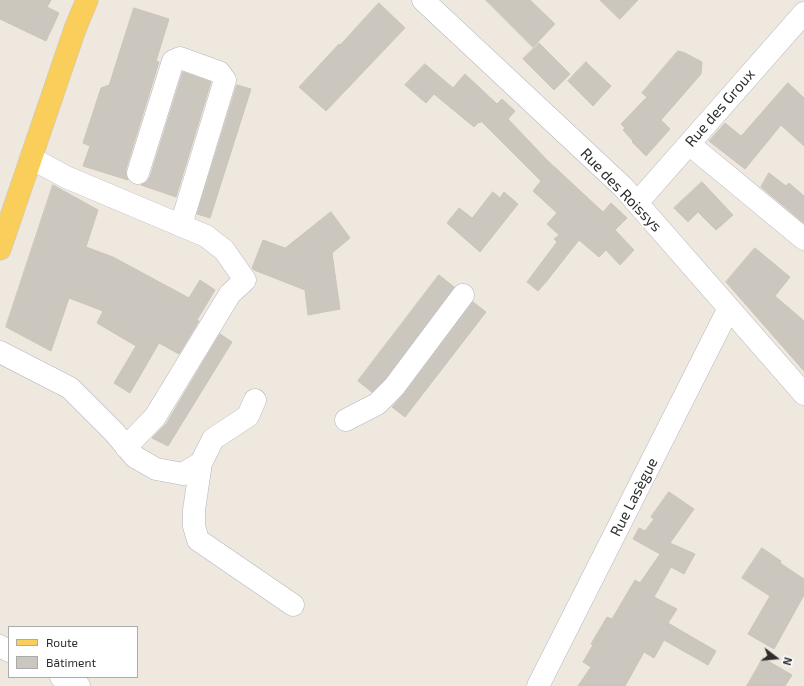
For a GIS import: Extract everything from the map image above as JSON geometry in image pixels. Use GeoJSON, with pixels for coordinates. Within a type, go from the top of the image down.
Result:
{"type":"FeatureCollection","features":[{"type":"Feature","properties":{"kind":"main road"},"geometry":{"type":"LineString","coordinates":[[0,249],[75,30],[87,0]]}},
{"type":"Feature","properties":{"kind":"street","name":"Rue des Roissys"},"geometry":{"type":"LineString","coordinates":[[423,0],[623,187],[804,394]]}},
{"type":"Feature","properties":{"kind":"street","name":"Rue des Groux"},"geometry":{"type":"LineString","coordinates":[[637,203],[804,13]]}},
{"type":"Feature","properties":{"kind":"street"},"geometry":{"type":"LineString","coordinates":[[138,173],[173,61],[180,58],[219,72],[225,80],[181,225]]}},
{"type":"Feature","properties":{"kind":"street"},"geometry":{"type":"LineString","coordinates":[[689,144],[804,239]]}},
{"type":"Feature","properties":{"kind":"street"},"geometry":{"type":"LineString","coordinates":[[31,158],[66,177],[206,236],[224,250],[245,280],[230,294],[155,417],[126,447]]}},
{"type":"Feature","properties":{"kind":"street"},"geometry":{"type":"LineString","coordinates":[[346,420],[377,404],[394,387],[463,295]]}},
{"type":"Feature","properties":{"kind":"street","name":"Rue Lasègue"},"geometry":{"type":"LineString","coordinates":[[538,686],[729,308]]}},
{"type":"Feature","properties":{"kind":"street"},"geometry":{"type":"LineString","coordinates":[[0,352],[70,388],[114,432],[135,457],[156,469],[183,474],[201,463]]}},
{"type":"Feature","properties":{"kind":"street"},"geometry":{"type":"LineString","coordinates":[[255,400],[248,416],[214,439],[201,463],[194,510],[194,526],[198,540],[293,605]]}},
{"type":"Feature","properties":{"kind":"street"},"geometry":{"type":"LineString","coordinates":[[63,678],[79,686]]}},
{"type":"Feature","properties":{"kind":"building"},"geometry":{"type":"Polygon","coordinates":[[[0,0],[51,0],[47,7],[59,13],[46,41],[0,19],[0,0]]]}},
{"type":"Feature","properties":{"kind":"building"},"geometry":{"type":"Polygon","coordinates":[[[486,0],[530,0],[555,24],[533,47],[486,0]]]}},
{"type":"Feature","properties":{"kind":"building"},"geometry":{"type":"Polygon","coordinates":[[[600,0],[638,0],[620,19],[600,0]]]}},
{"type":"Feature","properties":{"kind":"building"},"geometry":{"type":"Polygon","coordinates":[[[379,3],[405,28],[326,111],[299,87],[379,3]]]}},
{"type":"Feature","properties":{"kind":"building"},"geometry":{"type":"Polygon","coordinates":[[[134,8],[169,19],[156,61],[159,62],[126,169],[128,180],[83,166],[90,146],[83,143],[101,88],[109,85],[134,8]]]}},
{"type":"Feature","properties":{"kind":"building"},"geometry":{"type":"Polygon","coordinates":[[[539,43],[570,74],[554,90],[523,59],[539,43]]]}},
{"type":"Feature","properties":{"kind":"building"},"geometry":{"type":"Polygon","coordinates":[[[678,51],[702,62],[701,74],[661,120],[670,129],[646,156],[632,142],[633,141],[623,130],[625,128],[621,124],[647,97],[642,93],[678,51]]]}},
{"type":"Feature","properties":{"kind":"building"},"geometry":{"type":"Polygon","coordinates":[[[586,62],[611,86],[593,106],[568,81],[586,62]]]}},
{"type":"Feature","properties":{"kind":"building"},"geometry":{"type":"Polygon","coordinates":[[[425,64],[453,88],[465,74],[497,104],[502,99],[515,111],[508,119],[547,160],[603,212],[611,203],[627,218],[615,230],[634,250],[620,265],[606,250],[599,257],[579,240],[538,291],[527,282],[557,242],[554,239],[559,235],[547,224],[557,213],[533,191],[541,181],[481,121],[474,127],[434,94],[426,103],[405,85],[425,64]]]}},
{"type":"Feature","properties":{"kind":"building"},"geometry":{"type":"Polygon","coordinates":[[[183,72],[211,82],[176,197],[141,185],[147,182],[150,177],[183,72]]]}},
{"type":"Feature","properties":{"kind":"building"},"geometry":{"type":"Polygon","coordinates":[[[788,83],[804,98],[804,146],[781,125],[745,169],[709,141],[725,123],[741,136],[788,83]]]}},
{"type":"Feature","properties":{"kind":"building"},"geometry":{"type":"Polygon","coordinates":[[[237,85],[251,89],[210,218],[197,214],[237,85]]]}},
{"type":"Feature","properties":{"kind":"building"},"geometry":{"type":"Polygon","coordinates":[[[769,173],[786,186],[789,183],[804,196],[804,223],[761,187],[769,173]]]}},
{"type":"Feature","properties":{"kind":"building"},"geometry":{"type":"Polygon","coordinates":[[[702,182],[733,215],[716,230],[698,212],[688,222],[674,208],[702,182]]]}},
{"type":"Feature","properties":{"kind":"building"},"geometry":{"type":"Polygon","coordinates":[[[53,185],[98,210],[86,247],[113,257],[189,298],[200,280],[215,290],[197,320],[199,321],[179,354],[159,343],[130,393],[114,383],[136,346],[97,323],[103,311],[69,298],[51,351],[6,327],[53,185]]]}},
{"type":"Feature","properties":{"kind":"building"},"geometry":{"type":"Polygon","coordinates":[[[493,192],[500,198],[504,192],[518,204],[480,252],[447,223],[459,208],[472,218],[493,192]]]}},
{"type":"Feature","properties":{"kind":"building"},"geometry":{"type":"Polygon","coordinates":[[[331,212],[350,238],[332,253],[340,309],[308,315],[305,290],[252,268],[263,240],[285,248],[331,212]]]}},
{"type":"Feature","properties":{"kind":"building"},"geometry":{"type":"Polygon","coordinates":[[[755,248],[790,277],[775,296],[804,321],[804,371],[726,282],[755,248]]]}},
{"type":"Feature","properties":{"kind":"building"},"geometry":{"type":"Polygon","coordinates":[[[439,275],[454,287],[385,379],[372,392],[358,381],[439,275]]]}},
{"type":"Feature","properties":{"kind":"building"},"geometry":{"type":"Polygon","coordinates":[[[473,302],[486,312],[405,417],[392,407],[404,394],[473,302]]]}},
{"type":"Feature","properties":{"kind":"building"},"geometry":{"type":"Polygon","coordinates":[[[220,334],[232,342],[168,446],[152,438],[166,424],[220,334]]]}},
{"type":"Feature","properties":{"kind":"building"},"geometry":{"type":"Polygon","coordinates":[[[669,492],[694,509],[670,543],[695,554],[684,574],[671,567],[654,597],[677,609],[668,623],[716,651],[708,665],[664,640],[654,658],[644,652],[625,686],[578,686],[591,667],[583,662],[593,645],[591,644],[607,617],[612,619],[635,580],[640,583],[660,554],[633,539],[639,528],[645,531],[654,519],[651,517],[669,492]]]}},
{"type":"Feature","properties":{"kind":"building"},"geometry":{"type":"Polygon","coordinates":[[[762,548],[781,561],[780,563],[804,579],[804,595],[774,649],[748,634],[770,596],[742,578],[762,548]]]}},
{"type":"Feature","properties":{"kind":"building"},"geometry":{"type":"Polygon","coordinates":[[[763,658],[792,675],[785,686],[747,686],[763,658]]]}}]}
